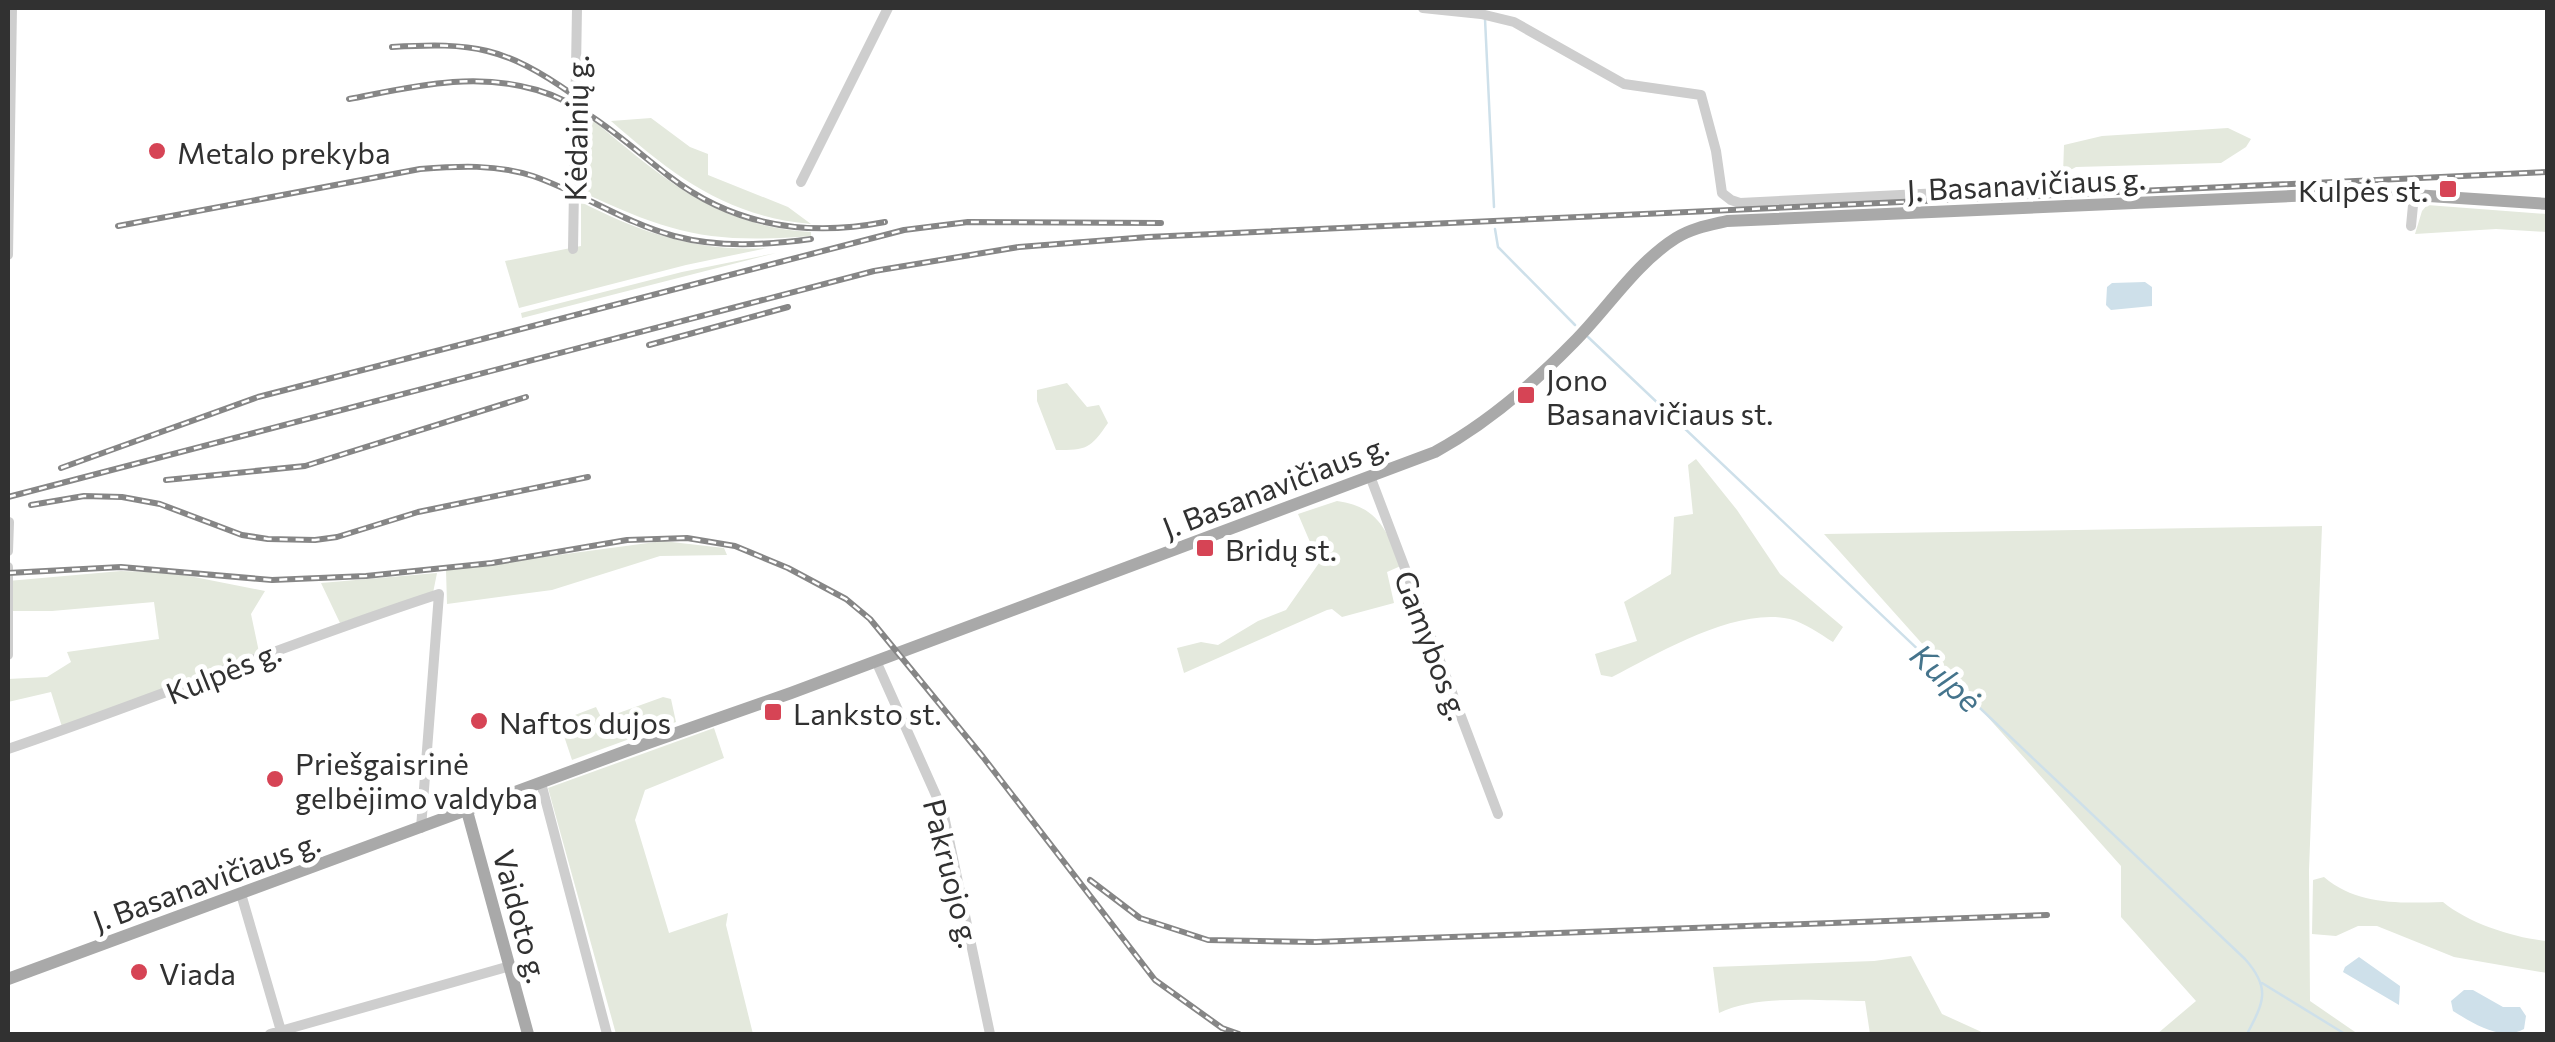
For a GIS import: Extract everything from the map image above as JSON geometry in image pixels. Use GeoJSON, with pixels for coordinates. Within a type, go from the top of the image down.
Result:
{"type":"FeatureCollection","features":[{"type":"Feature","properties":{"kind":"main road","name":"J. Basanavičiaus g."},"geometry":{"type":"LineString","coordinates":[[8,979],[1435,452],[1470,432],[1572,344],[1654,255],[1696,228],[1727,221],[2314,195],[2414,195],[2548,204]]}},
{"type":"Feature","properties":{"kind":"main road","name":"Vaidoto g."},"geometry":{"type":"LineString","coordinates":[[468,811],[528,1034]]}},
{"type":"Feature","properties":{"kind":"street"},"geometry":{"type":"LineString","coordinates":[[8,255],[12,8]]}},
{"type":"Feature","properties":{"kind":"street","name":"Kėdainių g."},"geometry":{"type":"LineString","coordinates":[[572,249],[577,8]]}},
{"type":"Feature","properties":{"kind":"street"},"geometry":{"type":"LineString","coordinates":[[802,182],[888,8]]}},
{"type":"Feature","properties":{"kind":"street"},"geometry":{"type":"LineString","coordinates":[[1423,8],[1486,15],[1529,28],[1624,84],[1702,95],[1722,192],[1731,200],[1940,193]]}},
{"type":"Feature","properties":{"kind":"street"},"geometry":{"type":"LineString","coordinates":[[2411,226],[2414,195]]}},
{"type":"Feature","properties":{"kind":"street","name":"Gamybos g."},"geometry":{"type":"LineString","coordinates":[[1370,476],[1498,814]]}},
{"type":"Feature","properties":{"kind":"street"},"geometry":{"type":"LineString","coordinates":[[8,551],[10,522]]}},
{"type":"Feature","properties":{"kind":"street"},"geometry":{"type":"LineString","coordinates":[[8,566],[8,655]]}},
{"type":"Feature","properties":{"kind":"street","name":"Kulpės g."},"geometry":{"type":"LineString","coordinates":[[8,749],[141,703],[310,636],[439,594],[421,828]]}},
{"type":"Feature","properties":{"kind":"street","name":"Pakruojo g."},"geometry":{"type":"LineString","coordinates":[[876,661],[943,811],[990,1034]]}},
{"type":"Feature","properties":{"kind":"street"},"geometry":{"type":"LineString","coordinates":[[540,784],[607,1034]]}},
{"type":"Feature","properties":{"kind":"street"},"geometry":{"type":"LineString","coordinates":[[241,894],[276,1033],[510,966]]}},
{"type":"Feature","properties":{"kind":"shaded area"},"geometry":{"type":"Polygon","coordinates":[[[651,118],[690,147],[708,154],[708,175],[788,207],[811,224],[752,212],[702,190],[611,121],[651,118]]]}},
{"type":"Feature","properties":{"kind":"shaded area"},"geometry":{"type":"Polygon","coordinates":[[[595,122],[669,181],[719,210],[777,228],[811,232],[811,236],[745,238],[692,233],[640,217],[580,191],[580,124],[595,122]]]}},
{"type":"Feature","properties":{"kind":"shaded area"},"geometry":{"type":"Polygon","coordinates":[[[2228,128],[2251,139],[2246,147],[2221,163],[2076,167],[2063,174],[2064,145],[2102,136],[2228,128]]]}},
{"type":"Feature","properties":{"kind":"shaded area"},"geometry":{"type":"Polygon","coordinates":[[[581,202],[671,238],[717,247],[767,248],[519,308],[505,261],[581,246],[581,202]]]}},
{"type":"Feature","properties":{"kind":"shaded area"},"geometry":{"type":"Polygon","coordinates":[[[2427,205],[2547,214],[2547,232],[2496,229],[2415,234],[2427,205]]]}},
{"type":"Feature","properties":{"kind":"shaded area"},"geometry":{"type":"Polygon","coordinates":[[[776,253],[522,318],[521,313],[682,272],[776,253]]]}},
{"type":"Feature","properties":{"kind":"shaded area"},"geometry":{"type":"Polygon","coordinates":[[[1067,383],[1087,407],[1099,405],[1108,423],[1087,446],[1056,450],[1037,401],[1037,390],[1067,383]]]}},
{"type":"Feature","properties":{"kind":"shaded area"},"geometry":{"type":"Polygon","coordinates":[[[1696,459],[1737,510],[1780,574],[1843,627],[1833,642],[1790,619],[1746,619],[1675,644],[1612,677],[1601,675],[1595,654],[1637,641],[1624,602],[1671,574],[1674,517],[1693,514],[1688,465],[1696,459]]]}},
{"type":"Feature","properties":{"kind":"shaded area"},"geometry":{"type":"Polygon","coordinates":[[[1337,501],[1363,509],[1386,531],[1403,565],[1387,572],[1394,603],[1342,617],[1332,609],[1327,610],[1184,673],[1177,648],[1201,642],[1218,645],[1258,621],[1286,610],[1319,563],[1298,514],[1337,501]]]}},
{"type":"Feature","properties":{"kind":"shaded area"},"geometry":{"type":"Polygon","coordinates":[[[2322,526],[2309,870],[2310,1001],[2358,1034],[2157,1034],[2196,1001],[2121,917],[2121,866],[1824,534],[2322,526]]]}},
{"type":"Feature","properties":{"kind":"shaded area"},"geometry":{"type":"Polygon","coordinates":[[[663,541],[724,548],[727,555],[660,556],[552,590],[447,604],[446,570],[663,541]]]}},
{"type":"Feature","properties":{"kind":"shaded area"},"geometry":{"type":"Polygon","coordinates":[[[121,571],[174,573],[265,591],[251,614],[259,652],[63,730],[51,692],[8,702],[8,679],[47,677],[71,662],[67,652],[159,639],[154,602],[8,611],[8,581],[121,571]]]}},
{"type":"Feature","properties":{"kind":"shaded area"},"geometry":{"type":"Polygon","coordinates":[[[437,573],[433,593],[340,623],[321,583],[437,573]]]}},
{"type":"Feature","properties":{"kind":"shaded area"},"geometry":{"type":"Polygon","coordinates":[[[663,697],[671,699],[676,722],[572,760],[559,721],[596,707],[602,719],[663,697]]]}},
{"type":"Feature","properties":{"kind":"shaded area"},"geometry":{"type":"Polygon","coordinates":[[[714,728],[724,758],[645,790],[635,820],[669,933],[728,913],[726,925],[753,1034],[616,1034],[548,788],[714,728]]]}},
{"type":"Feature","properties":{"kind":"shaded area"},"geometry":{"type":"Polygon","coordinates":[[[2324,877],[2366,898],[2443,902],[2492,928],[2547,941],[2547,973],[2454,957],[2377,926],[2358,926],[2336,936],[2312,934],[2313,880],[2324,877]]]}},
{"type":"Feature","properties":{"kind":"shaded area"},"geometry":{"type":"Polygon","coordinates":[[[1911,956],[1942,1014],[1986,1034],[1870,1034],[1865,1001],[1770,1001],[1719,1013],[1713,967],[1911,956]]]}},
{"type":"Feature","properties":{"kind":"water"},"geometry":{"type":"Polygon","coordinates":[[[2145,282],[2152,287],[2152,306],[2111,310],[2106,305],[2107,287],[2112,283],[2145,282]]]}},
{"type":"Feature","properties":{"kind":"water"},"geometry":{"type":"Polygon","coordinates":[[[2359,957],[2400,986],[2399,1005],[2343,972],[2359,957]]]}},
{"type":"Feature","properties":{"kind":"water"},"geometry":{"type":"Polygon","coordinates":[[[2464,990],[2473,990],[2503,1007],[2520,1007],[2526,1016],[2524,1029],[2497,1032],[2453,1011],[2451,1001],[2464,990]]]}},
{"type":"Feature","properties":{"kind":"waterway","name":"Kulpė"},"geometry":{"type":"LineString","coordinates":[[1485,19],[1494,207]]}},
{"type":"Feature","properties":{"kind":"waterway","name":"Kulpė"},"geometry":{"type":"LineString","coordinates":[[1495,229],[1498,247],[1575,325]]}},
{"type":"Feature","properties":{"kind":"waterway","name":"Kulpė"},"geometry":{"type":"LineString","coordinates":[[1588,337],[2245,959],[2262,987],[2261,1004],[2247,1034]]}},
{"type":"Feature","properties":{"kind":"waterway"},"geometry":{"type":"LineString","coordinates":[[2262,983],[2345,1034]]}},
{"type":"Feature","properties":{"kind":"railway"},"geometry":{"type":"LineString","coordinates":[[392,47],[445,46],[487,51],[527,66],[572,94]]}},
{"type":"Feature","properties":{"kind":"railway"},"geometry":{"type":"LineString","coordinates":[[349,99],[443,83],[513,84],[573,105],[694,194],[746,217],[800,227],[885,222]]}},
{"type":"Feature","properties":{"kind":"railway"},"geometry":{"type":"LineString","coordinates":[[118,226],[420,169],[477,167],[533,176],[638,224],[691,240],[742,244],[811,239]]}},
{"type":"Feature","properties":{"kind":"railway"},"geometry":{"type":"LineString","coordinates":[[8,497],[874,271],[1019,247],[1148,237],[2548,172]]}},
{"type":"Feature","properties":{"kind":"railway"},"geometry":{"type":"LineString","coordinates":[[61,468],[258,397],[904,230],[968,222],[1161,223]]}},
{"type":"Feature","properties":{"kind":"railway"},"geometry":{"type":"LineString","coordinates":[[649,345],[788,307]]}},
{"type":"Feature","properties":{"kind":"railway"},"geometry":{"type":"LineString","coordinates":[[166,480],[305,466],[526,397]]}},
{"type":"Feature","properties":{"kind":"railway"},"geometry":{"type":"LineString","coordinates":[[31,505],[84,496],[122,497],[160,504],[242,535],[315,540],[418,512],[588,477]]}},
{"type":"Feature","properties":{"kind":"railway"},"geometry":{"type":"LineString","coordinates":[[8,573],[121,567],[272,580],[366,576],[492,563],[627,540],[687,538],[735,546],[846,599],[870,619],[983,757],[1155,980],[1222,1028],[1239,1034]]}},
{"type":"Feature","properties":{"kind":"railway"},"geometry":{"type":"LineString","coordinates":[[1090,880],[1140,918],[1208,940],[1316,942],[2047,915]]}},
{"type":"Feature","properties":{"kind":"place","name":"Metalo prekyba"},"geometry":{"type":"Point","coordinates":[157,151]}},
{"type":"Feature","properties":{"kind":"place","name":"Kulpės st."},"geometry":{"type":"Point","coordinates":[2448,189]}},
{"type":"Feature","properties":{"kind":"place","name":"Jono Basanavičiaus st."},"geometry":{"type":"Point","coordinates":[1526,395]}},
{"type":"Feature","properties":{"kind":"place","name":"Bridų st."},"geometry":{"type":"Point","coordinates":[1205,548]}},
{"type":"Feature","properties":{"kind":"place","name":"Lanksto st."},"geometry":{"type":"Point","coordinates":[773,712]}},
{"type":"Feature","properties":{"kind":"place","name":"Naftos dujos"},"geometry":{"type":"Point","coordinates":[479,721]}},
{"type":"Feature","properties":{"kind":"place","name":"Priešgaisrinė gelbėjimo valdyba"},"geometry":{"type":"Point","coordinates":[275,779]}},
{"type":"Feature","properties":{"kind":"place","name":"Viada"},"geometry":{"type":"Point","coordinates":[139,972]}}]}
